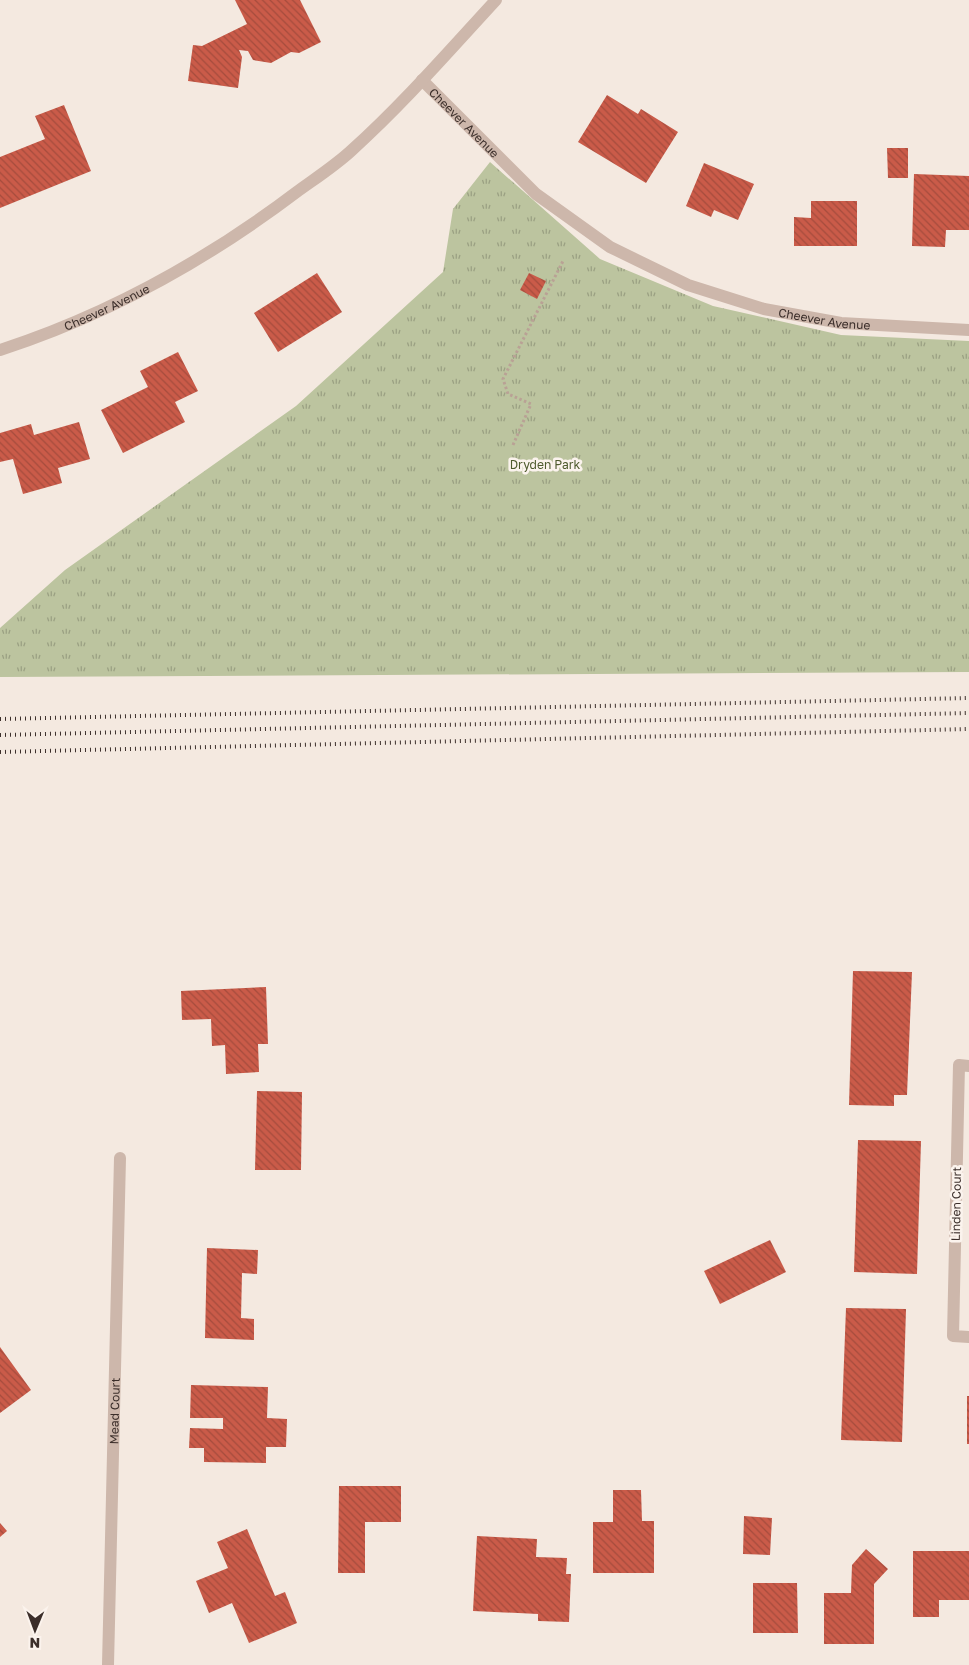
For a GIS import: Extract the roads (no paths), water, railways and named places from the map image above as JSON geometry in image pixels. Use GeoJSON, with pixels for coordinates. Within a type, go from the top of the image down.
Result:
{"type":"FeatureCollection","features":[{"type":"Feature","properties":{"kind":"street"},"geometry":{"type":"LineString","coordinates":[[422,80],[496,0]]}},
{"type":"Feature","properties":{"kind":"street","name":"Cheever Avenue"},"geometry":{"type":"LineString","coordinates":[[0,350],[44,336],[154,286],[247,230],[352,151],[422,80],[536,194],[610,247],[688,285],[764,309],[841,323],[969,330]]}},
{"type":"Feature","properties":{"kind":"street","name":"Linden Court"},"geometry":{"type":"LineString","coordinates":[[969,1066],[959,1065],[953,1336],[969,1337]]}},
{"type":"Feature","properties":{"kind":"street","name":"Mead Court"},"geometry":{"type":"LineString","coordinates":[[108,1665],[120,1158]]}},
{"type":"Feature","properties":{"kind":"railway"},"geometry":{"type":"LineString","coordinates":[[0,719],[969,698]]}},
{"type":"Feature","properties":{"kind":"railway"},"geometry":{"type":"LineString","coordinates":[[0,735],[969,713]]}},
{"type":"Feature","properties":{"kind":"railway"},"geometry":{"type":"LineString","coordinates":[[0,752],[969,729]]}},
{"type":"Feature","properties":{"kind":"park label","name":"Dryden Park"},"geometry":{"type":"Point","coordinates":[545,464]}}]}
